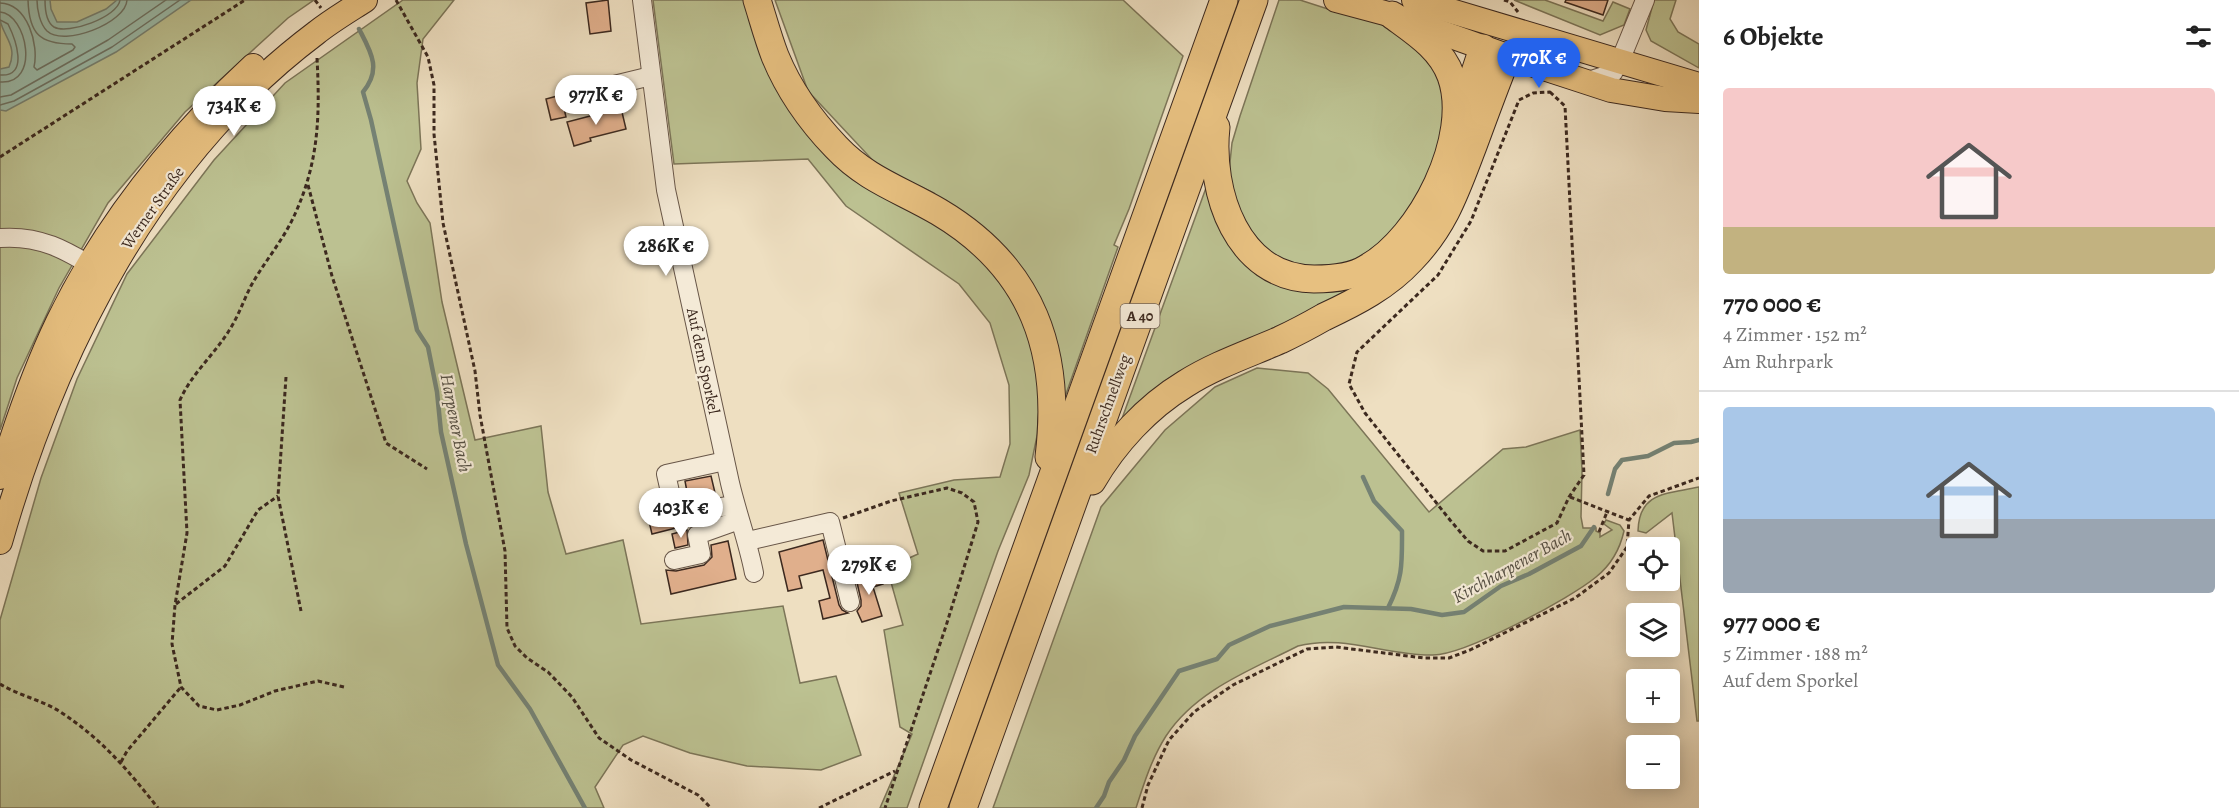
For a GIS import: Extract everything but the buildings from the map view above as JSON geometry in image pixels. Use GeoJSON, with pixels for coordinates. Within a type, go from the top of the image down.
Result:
{"type":"FeatureCollection","features":[{"type":"Feature","properties":{"kind":"highway"},"geometry":{"type":"LineString","coordinates":[[757,0],[776,57],[792,88],[810,116],[837,148],[869,176],[937,210],[971,234],[995,255],[1021,289],[1038,323],[1047,353],[1053,411],[1048,470],[1028,546]]}},
{"type":"Feature","properties":{"kind":"highway","name":"Ruhrschnellweg"},"geometry":{"type":"LineString","coordinates":[[933,808],[1224,0]]}},
{"type":"Feature","properties":{"kind":"highway","name":"Ruhrschnellweg"},"geometry":{"type":"LineString","coordinates":[[963,808],[1254,0]]}},
{"type":"Feature","properties":{"kind":"highway"},"geometry":{"type":"LineString","coordinates":[[1392,15],[1428,43],[1441,57],[1451,76],[1457,106],[1453,138]]}},
{"type":"Feature","properties":{"kind":"highway"},"geometry":{"type":"LineString","coordinates":[[1227,74],[1221,95],[1213,149],[1222,199],[1237,234],[1254,256],[1287,275],[1325,279],[1345,276],[1366,269],[1392,252],[1419,219],[1440,176],[1453,138],[1495,52]]}},
{"type":"Feature","properties":{"kind":"highway"},"geometry":{"type":"LineString","coordinates":[[1053,557],[1095,475],[1132,427],[1158,403],[1184,384],[1211,369],[1280,339],[1367,296],[1411,261],[1448,212],[1495,52]]}},
{"type":"Feature","properties":{"kind":"main road","name":"Werner Straße"},"geometry":{"type":"LineString","coordinates":[[0,477],[34,376],[57,324],[98,270],[212,129],[258,82],[315,33],[364,0]]}},
{"type":"Feature","properties":{"kind":"main road"},"geometry":{"type":"LineString","coordinates":[[1336,0],[1392,15],[1611,90],[1665,99],[1699,101]]}},
{"type":"Feature","properties":{"kind":"main road"},"geometry":{"type":"LineString","coordinates":[[1414,0],[1699,85]]}},
{"type":"Feature","properties":{"kind":"main road","name":"Werner Straße"},"geometry":{"type":"LineString","coordinates":[[0,542],[45,408],[88,312],[98,270],[141,187],[193,124],[259,60],[325,3]]}},
{"type":"Feature","properties":{"kind":"main road"},"geometry":{"type":"LineString","coordinates":[[1487,21],[1495,52]]}},
{"type":"Feature","properties":{"kind":"street","name":"Auf dem Sporkel"},"geometry":{"type":"LineString","coordinates":[[642,0],[666,190],[725,461],[754,573]]}},
{"type":"Feature","properties":{"kind":"street"},"geometry":{"type":"LineString","coordinates":[[1584,82],[1613,73],[1645,0]]}},
{"type":"Feature","properties":{"kind":"street"},"geometry":{"type":"LineString","coordinates":[[1620,61],[1634,85],[1665,99]]}},
{"type":"Feature","properties":{"kind":"street"},"geometry":{"type":"LineString","coordinates":[[581,93],[651,76]]}},
{"type":"Feature","properties":{"kind":"street"},"geometry":{"type":"LineString","coordinates":[[0,238],[39,240],[63,249],[98,270]]}},
{"type":"Feature","properties":{"kind":"street"},"geometry":{"type":"LineString","coordinates":[[725,461],[666,474],[675,514],[737,513]]}},
{"type":"Feature","properties":{"kind":"street"},"geometry":{"type":"LineString","coordinates":[[674,560],[701,554],[697,535],[737,513]]}},
{"type":"Feature","properties":{"kind":"street"},"geometry":{"type":"LineString","coordinates":[[747,541],[830,522],[850,602]]}},
{"type":"Feature","properties":{"kind":"path"},"geometry":{"type":"LineString","coordinates":[[0,158],[244,0]]}},
{"type":"Feature","properties":{"kind":"path"},"geometry":{"type":"LineString","coordinates":[[396,0],[428,57],[432,75],[434,134],[443,223],[475,370],[480,415],[505,551],[507,628],[515,646],[527,658],[548,672],[572,697],[599,738],[631,760],[698,795],[711,808]]}},
{"type":"Feature","properties":{"kind":"path"},"geometry":{"type":"LineString","coordinates":[[317,57],[320,110],[315,150],[308,183],[295,216],[252,285],[230,330],[187,384],[180,400],[187,533],[175,605],[172,644],[181,687],[199,706],[217,710],[318,681],[344,687]]}},
{"type":"Feature","properties":{"kind":"path"},"geometry":{"type":"LineString","coordinates":[[1550,92],[1565,106],[1584,475],[1569,497],[1557,523],[1505,552],[1483,551],[1468,540],[1450,520],[1365,413],[1349,384],[1357,352],[1438,275],[1471,221],[1519,100],[1533,93],[1550,92]]}},
{"type":"Feature","properties":{"kind":"path"},"geometry":{"type":"LineString","coordinates":[[308,183],[332,276],[386,443],[427,469]]}},
{"type":"Feature","properties":{"kind":"path"},"geometry":{"type":"LineString","coordinates":[[286,377],[278,496],[301,611]]}},
{"type":"Feature","properties":{"kind":"path"},"geometry":{"type":"LineString","coordinates":[[1142,808],[1148,785],[1169,740],[1194,711],[1233,685],[1307,650],[1336,647],[1425,658],[1449,658],[1470,650],[1575,597],[1609,573],[1627,547],[1629,520],[1648,496],[1699,478]]}},
{"type":"Feature","properties":{"kind":"path"},"geometry":{"type":"LineString","coordinates":[[830,522],[891,501],[947,488],[962,493],[974,502],[978,522],[885,808]]}},
{"type":"Feature","properties":{"kind":"path"},"geometry":{"type":"LineString","coordinates":[[175,605],[225,566],[258,510],[278,496]]}},
{"type":"Feature","properties":{"kind":"path"},"geometry":{"type":"LineString","coordinates":[[1569,497],[1629,520]]}},
{"type":"Feature","properties":{"kind":"path"},"geometry":{"type":"LineString","coordinates":[[1599,532],[1607,512]]}},
{"type":"Feature","properties":{"kind":"path"},"geometry":{"type":"LineString","coordinates":[[0,684],[57,710],[95,737],[121,762],[158,808]]}},
{"type":"Feature","properties":{"kind":"path"},"geometry":{"type":"LineString","coordinates":[[121,762],[127,751],[181,687]]}},
{"type":"Feature","properties":{"kind":"path"},"geometry":{"type":"LineString","coordinates":[[819,808],[897,771]]}},
{"type":"Feature","properties":{"kind":"shaded area"},"geometry":{"type":"Polygon","coordinates":[[[0,0],[314,0],[288,18],[185,112],[108,203],[59,288],[17,378],[0,430],[0,0]]]}},
{"type":"Feature","properties":{"kind":"shaded area"},"geometry":{"type":"Polygon","coordinates":[[[403,0],[454,0],[423,39],[417,83],[421,149],[407,181],[430,223],[442,302],[475,440],[541,426],[548,492],[566,554],[623,540],[641,624],[783,606],[800,683],[836,676],[861,755],[821,770],[747,766],[690,753],[643,736],[623,745],[595,787],[604,808],[0,808],[0,620],[41,478],[77,379],[127,274],[214,160],[285,83],[403,0]]]}},
{"type":"Feature","properties":{"kind":"shaded area"},"geometry":{"type":"Polygon","coordinates":[[[653,0],[746,0],[801,126],[956,233],[1006,287],[1023,319],[1034,353],[1040,396],[1037,436],[1029,475],[998,551],[907,808],[880,808],[912,734],[900,727],[884,630],[903,625],[887,568],[918,554],[899,493],[954,480],[1000,477],[1010,444],[1009,385],[990,323],[959,284],[846,206],[808,159],[674,164],[653,0]]]}},
{"type":"Feature","properties":{"kind":"shaded area"},"geometry":{"type":"Polygon","coordinates":[[[775,0],[1123,0],[1183,56],[1114,245],[1118,247],[1060,411],[1052,346],[934,193],[879,167],[808,91],[775,0]]]}},
{"type":"Feature","properties":{"kind":"shaded area"},"geometry":{"type":"Polygon","coordinates":[[[1279,0],[1300,0],[1391,27],[1440,71],[1446,134],[1406,223],[1347,267],[1306,269],[1270,254],[1240,217],[1229,172],[1232,143],[1279,0]]]}},
{"type":"Feature","properties":{"kind":"shaded area"},"geometry":{"type":"Polygon","coordinates":[[[1514,0],[1545,0],[1603,21],[1613,2],[1630,9],[1624,25],[1600,35],[1514,0]]]}},
{"type":"Feature","properties":{"kind":"shaded area"},"geometry":{"type":"Polygon","coordinates":[[[1654,0],[1676,0],[1670,19],[1678,32],[1699,44],[1699,68],[1651,41],[1646,30],[1654,0]]]}},
{"type":"Feature","properties":{"kind":"shaded area"},"geometry":{"type":"Polygon","coordinates":[[[1210,177],[1269,275],[1398,260],[1116,435],[1210,177]]]}},
{"type":"Feature","properties":{"kind":"shaded area"},"geometry":{"type":"Polygon","coordinates":[[[1257,368],[1308,373],[1328,389],[1429,512],[1503,449],[1526,447],[1580,430],[1583,528],[1596,528],[1600,537],[1612,530],[1604,524],[1606,520],[1620,525],[1624,531],[1620,544],[1610,562],[1583,586],[1517,624],[1448,653],[1416,654],[1332,642],[1315,643],[1298,646],[1243,673],[1209,694],[1178,720],[1157,753],[1136,808],[993,808],[1101,507],[1165,430],[1215,387],[1257,368]]]}},
{"type":"Feature","properties":{"kind":"shaded area"},"geometry":{"type":"Polygon","coordinates":[[[1699,487],[1699,721],[1697,721],[1680,580],[1680,537],[1675,537],[1672,513],[1646,533],[1638,531],[1644,508],[1650,501],[1666,493],[1699,487]]]}},
{"type":"Feature","properties":{"kind":"water"},"geometry":{"type":"Polygon","coordinates":[[[0,0],[50,0],[57,22],[77,22],[106,9],[117,0],[191,0],[116,52],[6,111],[0,110],[0,69],[9,67],[12,53],[0,20],[0,0]]]}},
{"type":"Feature","properties":{"kind":"waterway","name":"Harpener Bach"},"geometry":{"type":"LineString","coordinates":[[359,29],[373,60],[372,76],[363,92],[417,330],[428,347],[437,392],[441,432],[466,544],[498,665],[530,709],[585,808]]}},
{"type":"Feature","properties":{"kind":"waterway","name":"Kirchharpener Bach"},"geometry":{"type":"LineString","coordinates":[[1608,494],[1615,469],[1622,460],[1648,456],[1674,443],[1699,440]]}},
{"type":"Feature","properties":{"kind":"waterway"},"geometry":{"type":"LineString","coordinates":[[1363,477],[1374,501],[1402,531],[1401,571],[1397,588],[1388,608]]}},
{"type":"Feature","properties":{"kind":"waterway","name":"Kirchharpener Bach"},"geometry":{"type":"LineString","coordinates":[[1096,808],[1135,736],[1179,671],[1217,659],[1229,645],[1270,626],[1344,607],[1411,609],[1442,615],[1464,612],[1501,586],[1581,546],[1594,527]]}}]}
